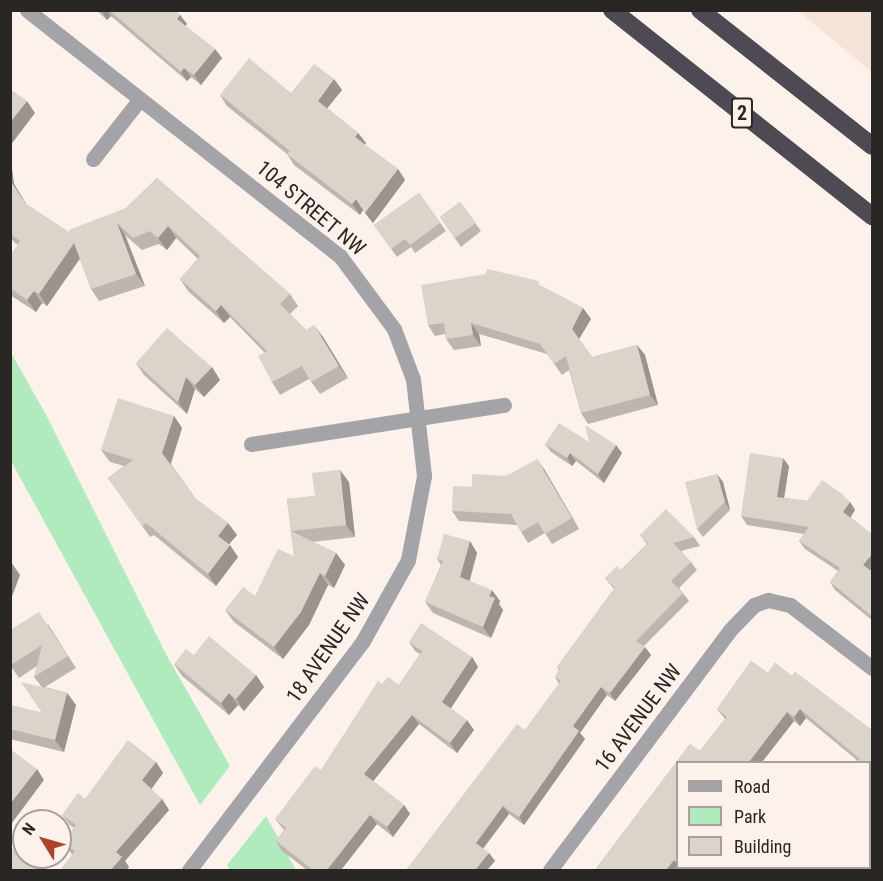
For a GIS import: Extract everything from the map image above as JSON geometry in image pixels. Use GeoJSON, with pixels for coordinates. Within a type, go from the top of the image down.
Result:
{"type":"FeatureCollection","features":[{"type":"Feature","properties":{"kind":"highway","name":"2"},"geometry":{"type":"LineString","coordinates":[[612,10],[873,216]]}},
{"type":"Feature","properties":{"kind":"highway"},"geometry":{"type":"LineString","coordinates":[[700,10],[873,146]]}},
{"type":"Feature","properties":{"kind":"street","name":"104 STREET NW"},"geometry":{"type":"LineString","coordinates":[[27,10],[307,228],[359,278],[394,329],[405,353],[419,417]]}},
{"type":"Feature","properties":{"kind":"street"},"geometry":{"type":"LineString","coordinates":[[93,159],[140,99]]}},
{"type":"Feature","properties":{"kind":"street"},"geometry":{"type":"LineString","coordinates":[[251,444],[504,405]]}},
{"type":"Feature","properties":{"kind":"street","name":"18 AVENUE NW"},"geometry":{"type":"LineString","coordinates":[[189,870],[363,641],[392,592],[408,560],[421,506],[424,476],[419,417]]}},
{"type":"Feature","properties":{"kind":"street","name":"16 AVENUE NW"},"geometry":{"type":"LineString","coordinates":[[550,870],[730,630],[754,605],[768,600],[802,612],[873,668]]}},
{"type":"Feature","properties":{"kind":"shaded area"},"geometry":{"type":"Polygon","coordinates":[[[798,11],[872,11],[872,72],[798,11]]]}},
{"type":"Feature","properties":{"kind":"green space"},"geometry":{"type":"Polygon","coordinates":[[[11,353],[44,411],[167,656],[230,766],[200,805],[11,461],[11,353]]]}},
{"type":"Feature","properties":{"kind":"green space"},"geometry":{"type":"Polygon","coordinates":[[[266,816],[296,870],[230,870],[227,865],[266,816]]]}},
{"type":"Feature","properties":{"kind":"building"},"geometry":{"type":"Polygon","coordinates":[[[109,10],[175,10],[180,15],[177,19],[215,49],[194,75],[184,68],[181,72],[109,10]]]}},
{"type":"Feature","properties":{"kind":"building"},"geometry":{"type":"Polygon","coordinates":[[[249,58],[291,93],[314,64],[334,79],[318,101],[358,133],[355,137],[398,169],[365,213],[356,199],[352,204],[287,154],[290,151],[220,95],[249,58]]]}},
{"type":"Feature","properties":{"kind":"building"},"geometry":{"type":"Polygon","coordinates":[[[10,89],[27,101],[10,122],[10,89]]]}},
{"type":"Feature","properties":{"kind":"building"},"geometry":{"type":"Polygon","coordinates":[[[157,178],[290,294],[280,304],[306,330],[314,325],[339,366],[311,382],[302,366],[272,382],[258,356],[267,351],[221,305],[216,311],[180,279],[200,256],[168,226],[158,238],[150,231],[133,238],[117,223],[136,274],[91,289],[74,243],[39,294],[34,291],[27,300],[10,288],[10,256],[20,241],[10,234],[10,180],[25,203],[70,233],[69,230],[126,208],[157,178]]]}},
{"type":"Feature","properties":{"kind":"building"},"geometry":{"type":"Polygon","coordinates":[[[419,193],[440,223],[410,245],[405,239],[391,249],[374,225],[419,193]]]}},
{"type":"Feature","properties":{"kind":"building"},"geometry":{"type":"Polygon","coordinates":[[[460,202],[476,223],[455,238],[440,217],[460,202]]]}},
{"type":"Feature","properties":{"kind":"building"},"geometry":{"type":"Polygon","coordinates":[[[487,269],[539,281],[538,284],[583,308],[572,329],[592,357],[637,345],[650,395],[581,413],[566,356],[554,364],[540,344],[471,323],[473,335],[446,339],[444,323],[428,325],[421,285],[486,274],[487,269]]]}},
{"type":"Feature","properties":{"kind":"building"},"geometry":{"type":"Polygon","coordinates":[[[167,328],[212,367],[195,385],[186,377],[178,402],[136,363],[167,328]]]}},
{"type":"Feature","properties":{"kind":"building"},"geometry":{"type":"Polygon","coordinates":[[[118,398],[174,416],[162,453],[196,499],[228,523],[218,536],[230,545],[208,574],[146,523],[142,526],[108,478],[133,460],[101,450],[118,398]]]}},
{"type":"Feature","properties":{"kind":"building"},"geometry":{"type":"Polygon","coordinates":[[[559,423],[589,442],[585,425],[616,445],[598,474],[570,453],[567,458],[545,444],[559,423]]]}},
{"type":"Feature","properties":{"kind":"building"},"geometry":{"type":"Polygon","coordinates":[[[750,453],[783,458],[777,497],[807,501],[822,480],[850,502],[843,512],[873,535],[873,553],[863,565],[873,572],[873,617],[830,582],[840,568],[799,541],[809,527],[741,516],[750,453]]]}},
{"type":"Feature","properties":{"kind":"building"},"geometry":{"type":"Polygon","coordinates":[[[537,459],[572,518],[545,534],[538,522],[521,532],[511,514],[452,511],[453,486],[472,487],[472,474],[506,476],[537,459]]]}},
{"type":"Feature","properties":{"kind":"building"},"geometry":{"type":"Polygon","coordinates":[[[340,470],[346,525],[291,531],[336,553],[325,576],[320,573],[301,612],[274,647],[225,610],[243,587],[255,596],[278,549],[294,556],[287,499],[315,496],[312,473],[340,470]]]}},
{"type":"Feature","properties":{"kind":"building"},"geometry":{"type":"Polygon","coordinates":[[[717,474],[725,502],[697,529],[685,482],[717,474]]]}},
{"type":"Feature","properties":{"kind":"building"},"geometry":{"type":"Polygon","coordinates":[[[666,509],[694,537],[673,543],[691,562],[671,581],[683,593],[636,641],[645,647],[610,693],[601,687],[573,726],[579,731],[519,817],[503,806],[476,843],[489,853],[475,870],[406,870],[517,724],[525,730],[561,681],[555,677],[560,669],[557,667],[615,588],[605,578],[617,566],[621,570],[648,543],[640,535],[666,509]]]}},
{"type":"Feature","properties":{"kind":"building"},"geometry":{"type":"Polygon","coordinates":[[[444,534],[470,541],[460,577],[492,590],[489,596],[495,598],[483,627],[425,602],[443,561],[437,559],[444,534]]]}},
{"type":"Feature","properties":{"kind":"building"},"geometry":{"type":"Polygon","coordinates":[[[39,612],[68,656],[34,677],[42,645],[11,665],[10,630],[39,612]]]}},
{"type":"Feature","properties":{"kind":"building"},"geometry":{"type":"Polygon","coordinates":[[[421,623],[472,657],[442,702],[467,720],[450,743],[412,715],[364,774],[404,805],[387,827],[370,815],[327,870],[313,870],[276,841],[286,828],[275,819],[315,766],[321,770],[378,681],[382,684],[388,677],[399,685],[422,651],[409,642],[421,623]]]}},
{"type":"Feature","properties":{"kind":"building"},"geometry":{"type":"Polygon","coordinates":[[[209,636],[256,675],[236,699],[229,693],[221,703],[174,664],[186,649],[194,655],[209,636]]]}},
{"type":"Feature","properties":{"kind":"building"},"geometry":{"type":"Polygon","coordinates":[[[751,661],[768,673],[775,663],[792,676],[795,672],[873,731],[873,837],[871,840],[871,761],[858,761],[860,759],[800,709],[794,717],[787,712],[750,761],[677,761],[690,744],[700,751],[727,717],[717,709],[751,661]]]}},
{"type":"Feature","properties":{"kind":"building"},"geometry":{"type":"Polygon","coordinates":[[[21,682],[67,693],[55,740],[10,729],[10,705],[42,713],[21,682]]]}},
{"type":"Feature","properties":{"kind":"building"},"geometry":{"type":"Polygon","coordinates":[[[128,740],[156,762],[142,780],[162,799],[116,852],[122,857],[111,870],[60,870],[72,869],[72,855],[75,851],[72,849],[72,831],[76,825],[72,822],[72,809],[66,809],[78,793],[85,799],[128,740]]]}},
{"type":"Feature","properties":{"kind":"building"},"geometry":{"type":"Polygon","coordinates":[[[10,749],[37,769],[10,804],[10,749]]]}},
{"type":"Feature","properties":{"kind":"building"},"geometry":{"type":"Polygon","coordinates":[[[676,763],[676,862],[674,860],[666,870],[595,870],[676,763]]]}},
{"type":"Feature","properties":{"kind":"building"},"geometry":{"type":"Polygon","coordinates":[[[10,847],[12,848],[12,869],[42,870],[10,870],[10,847]]]}},
{"type":"Feature","properties":{"kind":"building"},"geometry":{"type":"Polygon","coordinates":[[[751,869],[826,869],[825,870],[751,869]]]}}]}
